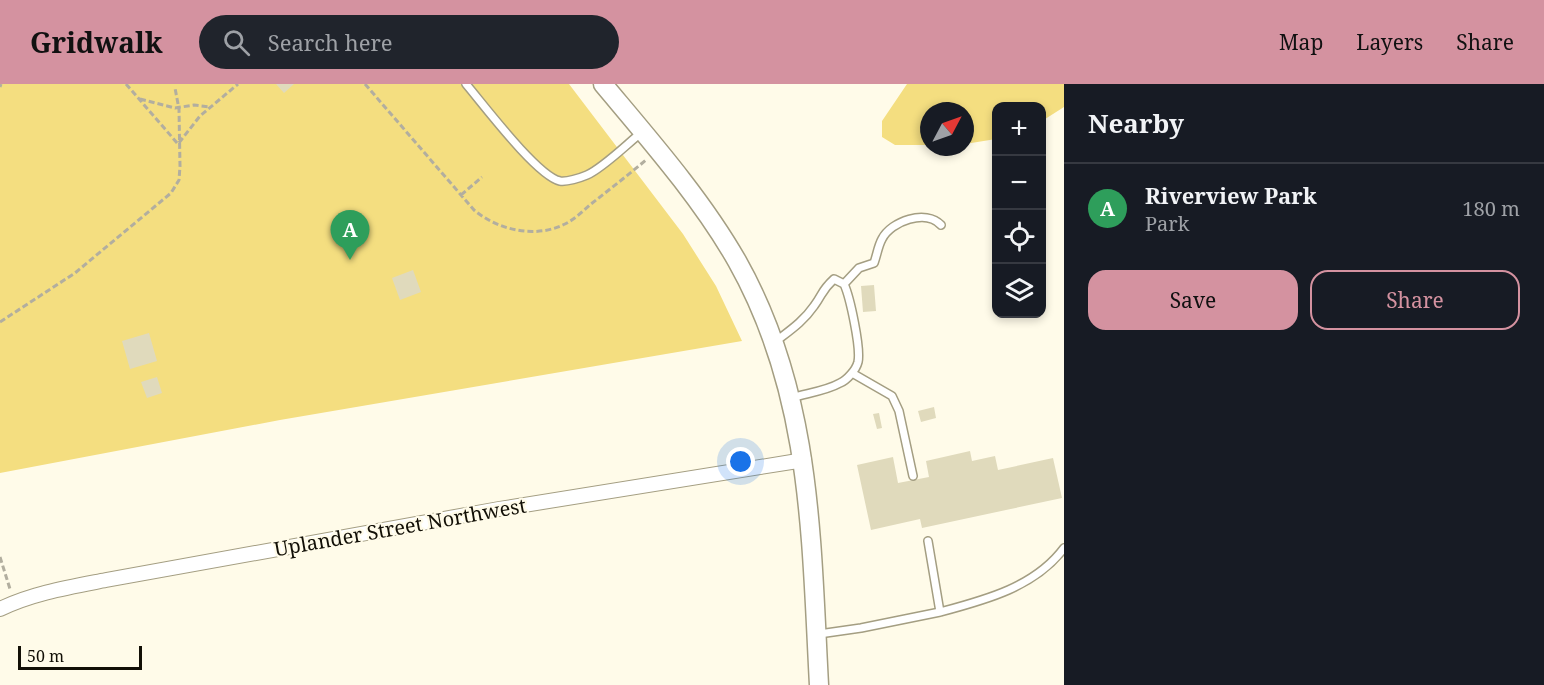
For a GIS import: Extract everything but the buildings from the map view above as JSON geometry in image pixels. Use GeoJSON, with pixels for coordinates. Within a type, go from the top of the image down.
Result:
{"type":"FeatureCollection","features":[{"type":"Feature","properties":{"kind":"street"},"geometry":{"type":"LineString","coordinates":[[603,84],[703,209],[727,244],[747,279],[774,342],[791,398],[804,460],[810,521],[819,685]]}},
{"type":"Feature","properties":{"kind":"street","name":"Uplander Street Northwest"},"geometry":{"type":"LineString","coordinates":[[0,609],[14,602],[63,588],[311,542],[804,460]]}},
{"type":"Feature","properties":{"kind":"lane"},"geometry":{"type":"LineString","coordinates":[[466,84],[531,160],[559,181],[589,175],[642,132]]}},
{"type":"Feature","properties":{"kind":"lane"},"geometry":{"type":"LineString","coordinates":[[844,284],[859,268],[874,263],[881,240],[890,228],[904,221],[926,218],[941,225]]}},
{"type":"Feature","properties":{"kind":"lane"},"geometry":{"type":"LineString","coordinates":[[774,342],[800,323],[815,305],[823,289],[834,279],[844,284],[848,293],[857,340],[858,362],[852,373],[841,383],[791,398]]}},
{"type":"Feature","properties":{"kind":"lane"},"geometry":{"type":"LineString","coordinates":[[852,373],[892,396],[899,411],[913,476]]}},
{"type":"Feature","properties":{"kind":"lane"},"geometry":{"type":"LineString","coordinates":[[927,541],[940,612]]}},
{"type":"Feature","properties":{"kind":"lane"},"geometry":{"type":"LineString","coordinates":[[816,634],[861,628],[940,612],[983,600],[1022,584],[1054,561],[1064,548]]}},
{"type":"Feature","properties":{"kind":"path"},"geometry":{"type":"LineString","coordinates":[[126,84],[178,144]]}},
{"type":"Feature","properties":{"kind":"path"},"geometry":{"type":"LineString","coordinates":[[178,144],[200,116],[238,84]]}},
{"type":"Feature","properties":{"kind":"path"},"geometry":{"type":"LineString","coordinates":[[368,85],[461,195],[482,217],[498,225],[526,231],[563,225],[571,221],[657,151]]}},
{"type":"Feature","properties":{"kind":"path"},"geometry":{"type":"LineString","coordinates":[[0,322],[75,273],[171,193],[179,180],[180,166],[175,88]]}},
{"type":"Feature","properties":{"kind":"path"},"geometry":{"type":"LineString","coordinates":[[138,98],[178,108],[195,105],[211,107]]}},
{"type":"Feature","properties":{"kind":"path"},"geometry":{"type":"LineString","coordinates":[[461,195],[482,177]]}},
{"type":"Feature","properties":{"kind":"path"},"geometry":{"type":"LineString","coordinates":[[0,557],[14,602]]}},
{"type":"Feature","properties":{"kind":"shaded area"},"geometry":{"type":"Polygon","coordinates":[[[0,84],[569,84],[683,234],[716,286],[742,341],[280,420],[0,473],[0,84]]]}},
{"type":"Feature","properties":{"kind":"shaded area"},"geometry":{"type":"Polygon","coordinates":[[[907,84],[1064,84],[1064,107],[1046,118],[1046,102],[992,102],[992,140],[974,143],[974,102],[920,102],[920,145],[895,145],[882,137],[882,121],[907,84]]]}},
{"type":"Feature","properties":{"kind":"place","name":"Riverview Park"},"geometry":{"type":"Point","coordinates":[350,260]}}]}
